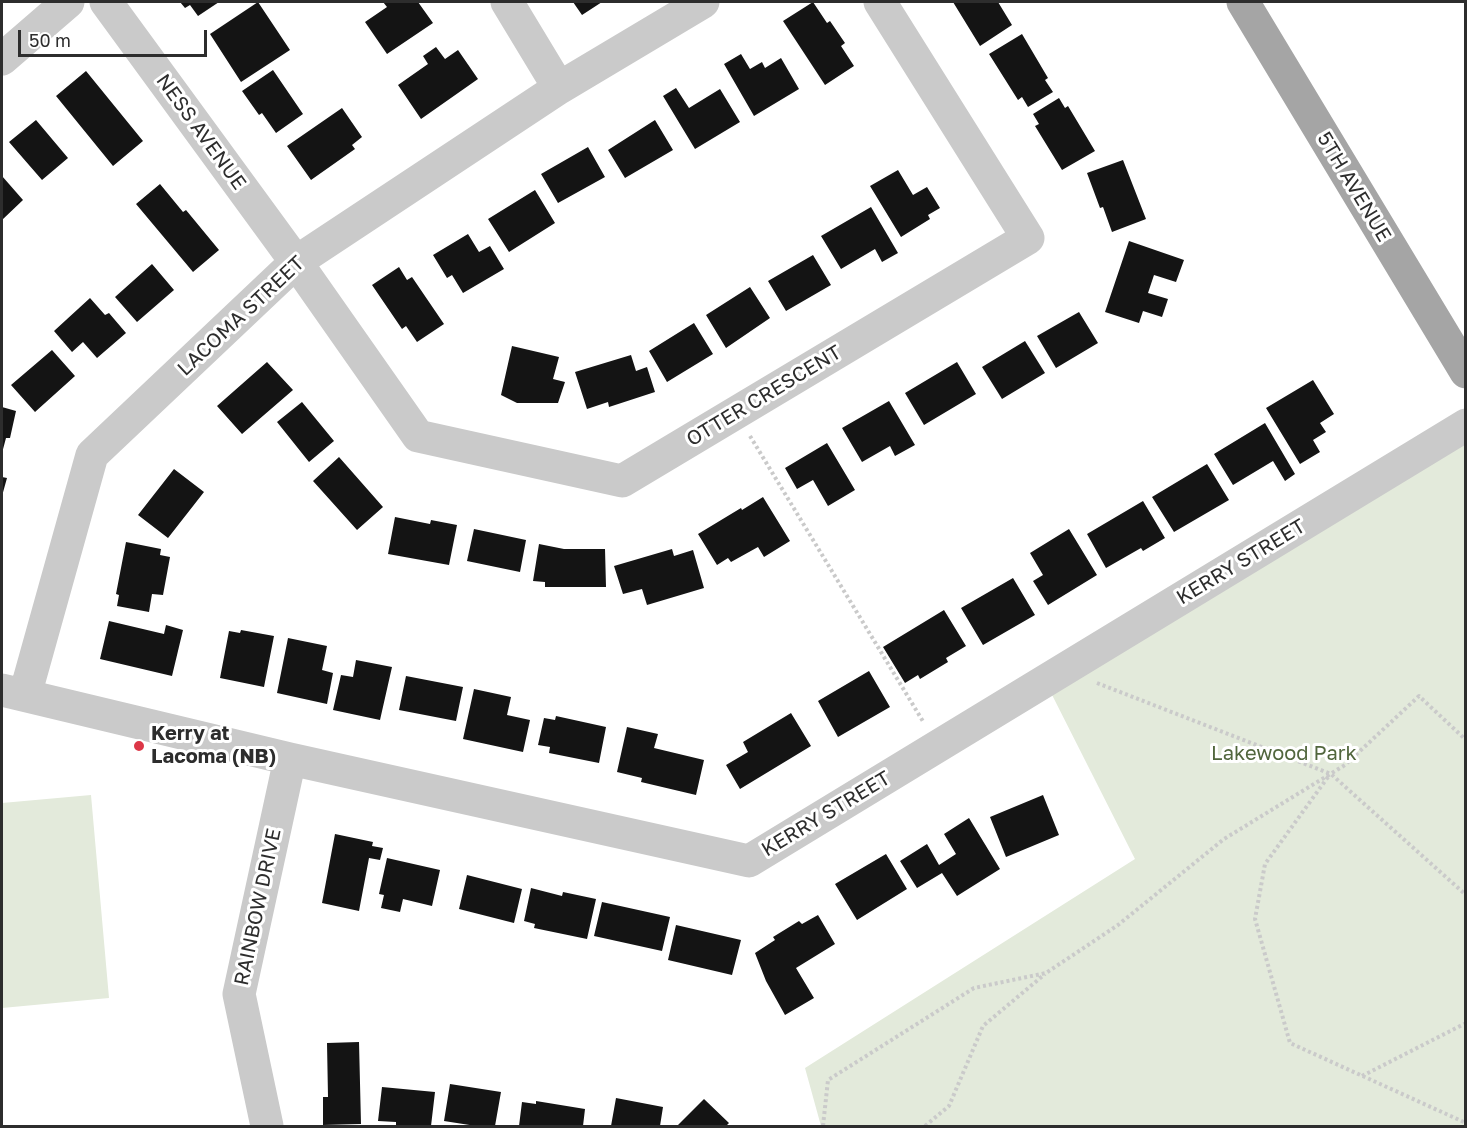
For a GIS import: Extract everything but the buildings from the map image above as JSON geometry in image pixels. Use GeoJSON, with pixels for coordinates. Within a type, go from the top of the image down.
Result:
{"type":"FeatureCollection","features":[{"type":"Feature","properties":{"kind":"main road","name":"5TH AVENUE"},"geometry":{"type":"LineString","coordinates":[[1243,2],[1466,372]]}},
{"type":"Feature","properties":{"kind":"street"},"geometry":{"type":"LineString","coordinates":[[2,58],[68,2]]}},
{"type":"Feature","properties":{"kind":"street","name":"NESS AVENUE"},"geometry":{"type":"LineString","coordinates":[[106,2],[296,262]]}},
{"type":"Feature","properties":{"kind":"street"},"geometry":{"type":"LineString","coordinates":[[507,2],[559,88]]}},
{"type":"Feature","properties":{"kind":"street","name":"LACOMA STREET"},"geometry":{"type":"LineString","coordinates":[[13,692],[92,455],[296,262],[559,88],[703,2]]}},
{"type":"Feature","properties":{"kind":"street","name":"OTTER CRESCENT"},"geometry":{"type":"LineString","coordinates":[[296,262],[418,436],[622,481],[1028,238],[880,2]]}},
{"type":"Feature","properties":{"kind":"street","name":"KERRY STREET"},"geometry":{"type":"LineString","coordinates":[[13,692],[290,759],[749,861],[1466,425]]}},
{"type":"Feature","properties":{"kind":"street","name":"RAINBOW DRIVE"},"geometry":{"type":"LineString","coordinates":[[267,1126],[239,994],[290,759]]}},
{"type":"Feature","properties":{"kind":"path"},"geometry":{"type":"LineString","coordinates":[[736,413],[938,746]]}},
{"type":"Feature","properties":{"kind":"path"},"geometry":{"type":"LineString","coordinates":[[1091,680],[1331,774],[1466,895]]}},
{"type":"Feature","properties":{"kind":"path"},"geometry":{"type":"LineString","coordinates":[[925,1126],[949,1106],[983,1026],[1046,973],[1118,925],[1224,839],[1345,765],[1419,696],[1466,740]]}},
{"type":"Feature","properties":{"kind":"path"},"geometry":{"type":"LineString","coordinates":[[1331,774],[1265,864],[1255,919],[1290,1043],[1466,1123]]}},
{"type":"Feature","properties":{"kind":"path"},"geometry":{"type":"LineString","coordinates":[[823,1126],[828,1080],[974,988],[1046,973]]}},
{"type":"Feature","properties":{"kind":"path"},"geometry":{"type":"LineString","coordinates":[[1362,1076],[1466,1023]]}},
{"type":"Feature","properties":{"kind":"green space","name":"Lakewood Park"},"geometry":{"type":"Polygon","coordinates":[[[1465,444],[1465,1126],[821,1126],[805,1068],[1135,859],[1046,683],[1465,444]]]}},
{"type":"Feature","properties":{"kind":"green space"},"geometry":{"type":"Polygon","coordinates":[[[91,795],[109,998],[2,1008],[2,803],[91,795]]]}},
{"type":"Feature","properties":{"kind":"place","name":"Kerry at Lacoma (NB)"},"geometry":{"type":"Point","coordinates":[139,746]}}]}
